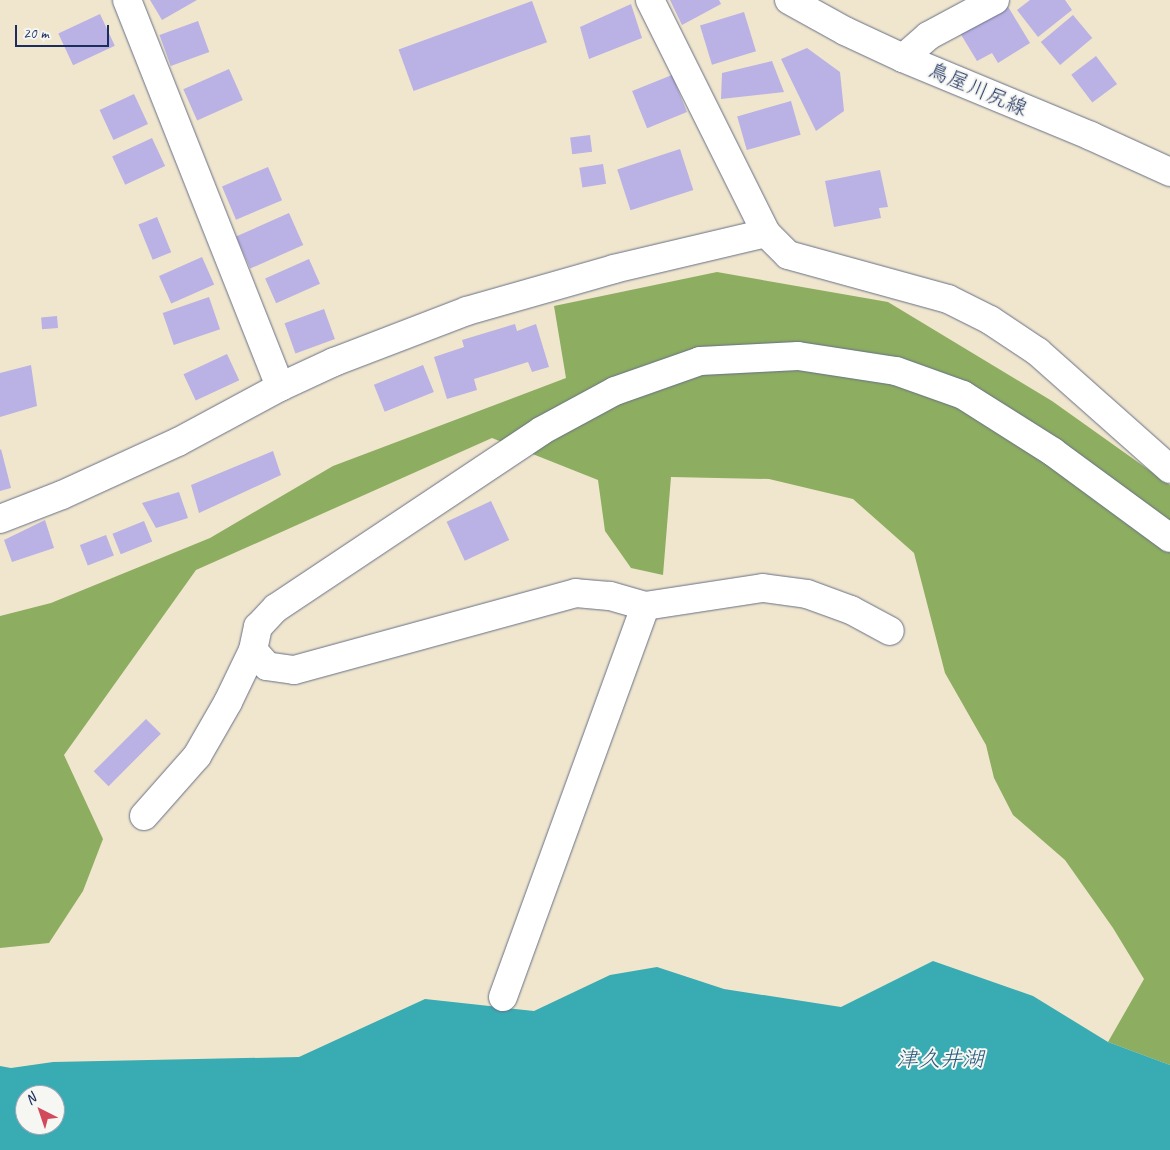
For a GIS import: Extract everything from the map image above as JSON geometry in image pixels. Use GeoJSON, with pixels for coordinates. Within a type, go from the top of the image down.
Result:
{"type":"FeatureCollection","features":[{"type":"Feature","properties":{"kind":"street"},"geometry":{"type":"LineString","coordinates":[[127,0],[280,387]]}},
{"type":"Feature","properties":{"kind":"street"},"geometry":{"type":"LineString","coordinates":[[650,0],[766,233],[788,254],[948,299],[990,320],[1038,352],[1170,469]]}},
{"type":"Feature","properties":{"kind":"street","name":"鳥屋川尻線"},"geometry":{"type":"LineString","coordinates":[[789,0],[851,34],[903,58],[1091,136],[1170,172]]}},
{"type":"Feature","properties":{"kind":"street"},"geometry":{"type":"LineString","coordinates":[[903,58],[928,36],[995,0]]}},
{"type":"Feature","properties":{"kind":"street"},"geometry":{"type":"LineString","coordinates":[[0,519],[62,495],[178,442],[280,387],[334,362],[467,311],[614,269],[766,233]]}},
{"type":"Feature","properties":{"kind":"street"},"geometry":{"type":"LineString","coordinates":[[144,816],[197,756],[228,702],[253,650],[258,627],[276,608],[541,431],[615,391],[700,361],[798,356],[896,371],[963,395],[1053,452],[1170,538]]}},
{"type":"Feature","properties":{"kind":"street"},"geometry":{"type":"LineString","coordinates":[[253,650],[267,666],[294,670],[576,594],[610,596],[645,606],[763,588],[807,594],[850,610],[890,631]]}},
{"type":"Feature","properties":{"kind":"street"},"geometry":{"type":"LineString","coordinates":[[503,997],[645,606]]}},
{"type":"Feature","properties":{"kind":"green space"},"geometry":{"type":"Polygon","coordinates":[[[717,272],[888,302],[1052,401],[1170,485],[1170,1065],[1108,1042],[1144,979],[1113,928],[1065,860],[1013,815],[994,778],[986,745],[945,673],[914,553],[853,499],[769,479],[671,477],[663,575],[631,568],[605,531],[598,480],[492,438],[196,570],[64,755],[103,839],[83,891],[49,943],[0,948],[0,616],[51,603],[210,538],[333,466],[566,378],[554,306],[717,272]]]}},
{"type":"Feature","properties":{"kind":"water","name":"津久井湖"},"geometry":{"type":"Polygon","coordinates":[[[933,961],[1033,996],[1108,1042],[1170,1065],[1170,1150],[0,1150],[0,1066],[11,1068],[53,1062],[299,1057],[425,999],[534,1011],[610,975],[657,967],[724,989],[841,1007],[933,961]]]}},
{"type":"Feature","properties":{"kind":"building"},"geometry":{"type":"Polygon","coordinates":[[[150,0],[197,0],[162,20],[150,0]]]}},
{"type":"Feature","properties":{"kind":"building"},"geometry":{"type":"Polygon","coordinates":[[[670,0],[719,0],[721,4],[682,25],[670,0]]]}},
{"type":"Feature","properties":{"kind":"building"},"geometry":{"type":"Polygon","coordinates":[[[1004,0],[1030,43],[998,63],[992,53],[977,61],[957,28],[1004,0]]]}},
{"type":"Feature","properties":{"kind":"building"},"geometry":{"type":"Polygon","coordinates":[[[1030,0],[1065,0],[1072,10],[1038,37],[1017,10],[1030,0]]]}},
{"type":"Feature","properties":{"kind":"building"},"geometry":{"type":"Polygon","coordinates":[[[532,1],[547,42],[414,91],[399,50],[532,1]]]}},
{"type":"Feature","properties":{"kind":"building"},"geometry":{"type":"Polygon","coordinates":[[[631,4],[642,38],[589,59],[580,27],[631,4]]]}},
{"type":"Feature","properties":{"kind":"building"},"geometry":{"type":"Polygon","coordinates":[[[744,12],[756,51],[712,65],[700,25],[744,12]]]}},
{"type":"Feature","properties":{"kind":"building"},"geometry":{"type":"Polygon","coordinates":[[[100,14],[115,46],[73,65],[58,33],[100,14]]]}},
{"type":"Feature","properties":{"kind":"building"},"geometry":{"type":"Polygon","coordinates":[[[1073,15],[1092,38],[1060,65],[1041,42],[1073,15]]]}},
{"type":"Feature","properties":{"kind":"building"},"geometry":{"type":"Polygon","coordinates":[[[198,21],[209,52],[171,66],[159,35],[198,21]]]}},
{"type":"Feature","properties":{"kind":"building"},"geometry":{"type":"Polygon","coordinates":[[[807,48],[840,72],[844,111],[816,131],[781,59],[807,48]]]}},
{"type":"Feature","properties":{"kind":"building"},"geometry":{"type":"Polygon","coordinates":[[[1096,56],[1117,84],[1092,103],[1071,75],[1096,56]]]}},
{"type":"Feature","properties":{"kind":"building"},"geometry":{"type":"Polygon","coordinates":[[[772,61],[784,92],[721,99],[722,73],[772,61]]]}},
{"type":"Feature","properties":{"kind":"building"},"geometry":{"type":"Polygon","coordinates":[[[229,69],[243,100],[197,120],[183,89],[229,69]]]}},
{"type":"Feature","properties":{"kind":"building"},"geometry":{"type":"Polygon","coordinates":[[[672,75],[687,112],[647,128],[632,91],[672,75]]]}},
{"type":"Feature","properties":{"kind":"building"},"geometry":{"type":"Polygon","coordinates":[[[134,94],[148,124],[114,140],[100,110],[134,94]]]}},
{"type":"Feature","properties":{"kind":"building"},"geometry":{"type":"Polygon","coordinates":[[[791,101],[801,135],[747,150],[737,116],[791,101]]]}},
{"type":"Feature","properties":{"kind":"building"},"geometry":{"type":"Polygon","coordinates":[[[590,135],[592,152],[572,154],[570,137],[590,135]]]}},
{"type":"Feature","properties":{"kind":"building"},"geometry":{"type":"Polygon","coordinates":[[[152,138],[165,166],[125,185],[112,157],[152,138]]]}},
{"type":"Feature","properties":{"kind":"building"},"geometry":{"type":"Polygon","coordinates":[[[680,149],[693,190],[631,210],[617,169],[680,149]]]}},
{"type":"Feature","properties":{"kind":"building"},"geometry":{"type":"Polygon","coordinates":[[[603,164],[606,184],[582,188],[579,168],[603,164]]]}},
{"type":"Feature","properties":{"kind":"building"},"geometry":{"type":"Polygon","coordinates":[[[268,167],[282,200],[236,220],[222,187],[268,167]]]}},
{"type":"Feature","properties":{"kind":"building"},"geometry":{"type":"Polygon","coordinates":[[[880,170],[888,207],[879,208],[881,218],[834,227],[825,181],[880,170]]]}},
{"type":"Feature","properties":{"kind":"building"},"geometry":{"type":"Polygon","coordinates":[[[289,213],[303,245],[250,269],[236,237],[289,213]]]}},
{"type":"Feature","properties":{"kind":"building"},"geometry":{"type":"Polygon","coordinates":[[[157,217],[171,252],[153,260],[138,224],[157,217]]]}},
{"type":"Feature","properties":{"kind":"building"},"geometry":{"type":"Polygon","coordinates":[[[202,257],[214,284],[171,304],[159,276],[202,257]]]}},
{"type":"Feature","properties":{"kind":"building"},"geometry":{"type":"Polygon","coordinates":[[[309,259],[320,284],[276,303],[265,279],[309,259]]]}},
{"type":"Feature","properties":{"kind":"building"},"geometry":{"type":"Polygon","coordinates":[[[209,297],[220,329],[174,345],[163,313],[209,297]]]}},
{"type":"Feature","properties":{"kind":"building"},"geometry":{"type":"Polygon","coordinates":[[[324,309],[335,339],[295,353],[285,323],[324,309]]]}},
{"type":"Feature","properties":{"kind":"building"},"geometry":{"type":"Polygon","coordinates":[[[57,316],[58,328],[42,329],[41,317],[57,316]]]}},
{"type":"Feature","properties":{"kind":"building"},"geometry":{"type":"Polygon","coordinates":[[[515,324],[517,331],[536,324],[549,367],[532,372],[528,362],[474,379],[477,390],[447,399],[434,357],[464,347],[462,340],[515,324]]]}},
{"type":"Feature","properties":{"kind":"building"},"geometry":{"type":"Polygon","coordinates":[[[227,354],[239,380],[196,401],[183,374],[227,354]]]}},
{"type":"Feature","properties":{"kind":"building"},"geometry":{"type":"Polygon","coordinates":[[[31,365],[37,406],[0,417],[0,373],[31,365]]]}},
{"type":"Feature","properties":{"kind":"building"},"geometry":{"type":"Polygon","coordinates":[[[423,365],[434,392],[385,412],[374,385],[423,365]]]}},
{"type":"Feature","properties":{"kind":"building"},"geometry":{"type":"Polygon","coordinates":[[[0,450],[11,488],[0,491],[0,450]]]}},
{"type":"Feature","properties":{"kind":"building"},"geometry":{"type":"Polygon","coordinates":[[[273,451],[281,475],[199,513],[191,485],[273,451]]]}},
{"type":"Feature","properties":{"kind":"building"},"geometry":{"type":"Polygon","coordinates":[[[179,492],[188,518],[156,528],[142,503],[179,492]]]}},
{"type":"Feature","properties":{"kind":"building"},"geometry":{"type":"Polygon","coordinates":[[[491,501],[509,540],[465,561],[447,522],[491,501]]]}},
{"type":"Feature","properties":{"kind":"building"},"geometry":{"type":"Polygon","coordinates":[[[45,520],[54,548],[12,562],[4,540],[45,520]]]}},
{"type":"Feature","properties":{"kind":"building"},"geometry":{"type":"Polygon","coordinates":[[[144,521],[152,541],[121,554],[112,534],[144,521]]]}},
{"type":"Feature","properties":{"kind":"building"},"geometry":{"type":"Polygon","coordinates":[[[106,535],[114,556],[88,566],[80,545],[106,535]]]}},
{"type":"Feature","properties":{"kind":"building"},"geometry":{"type":"Polygon","coordinates":[[[146,719],[161,734],[109,786],[94,771],[146,719]]]}}]}
